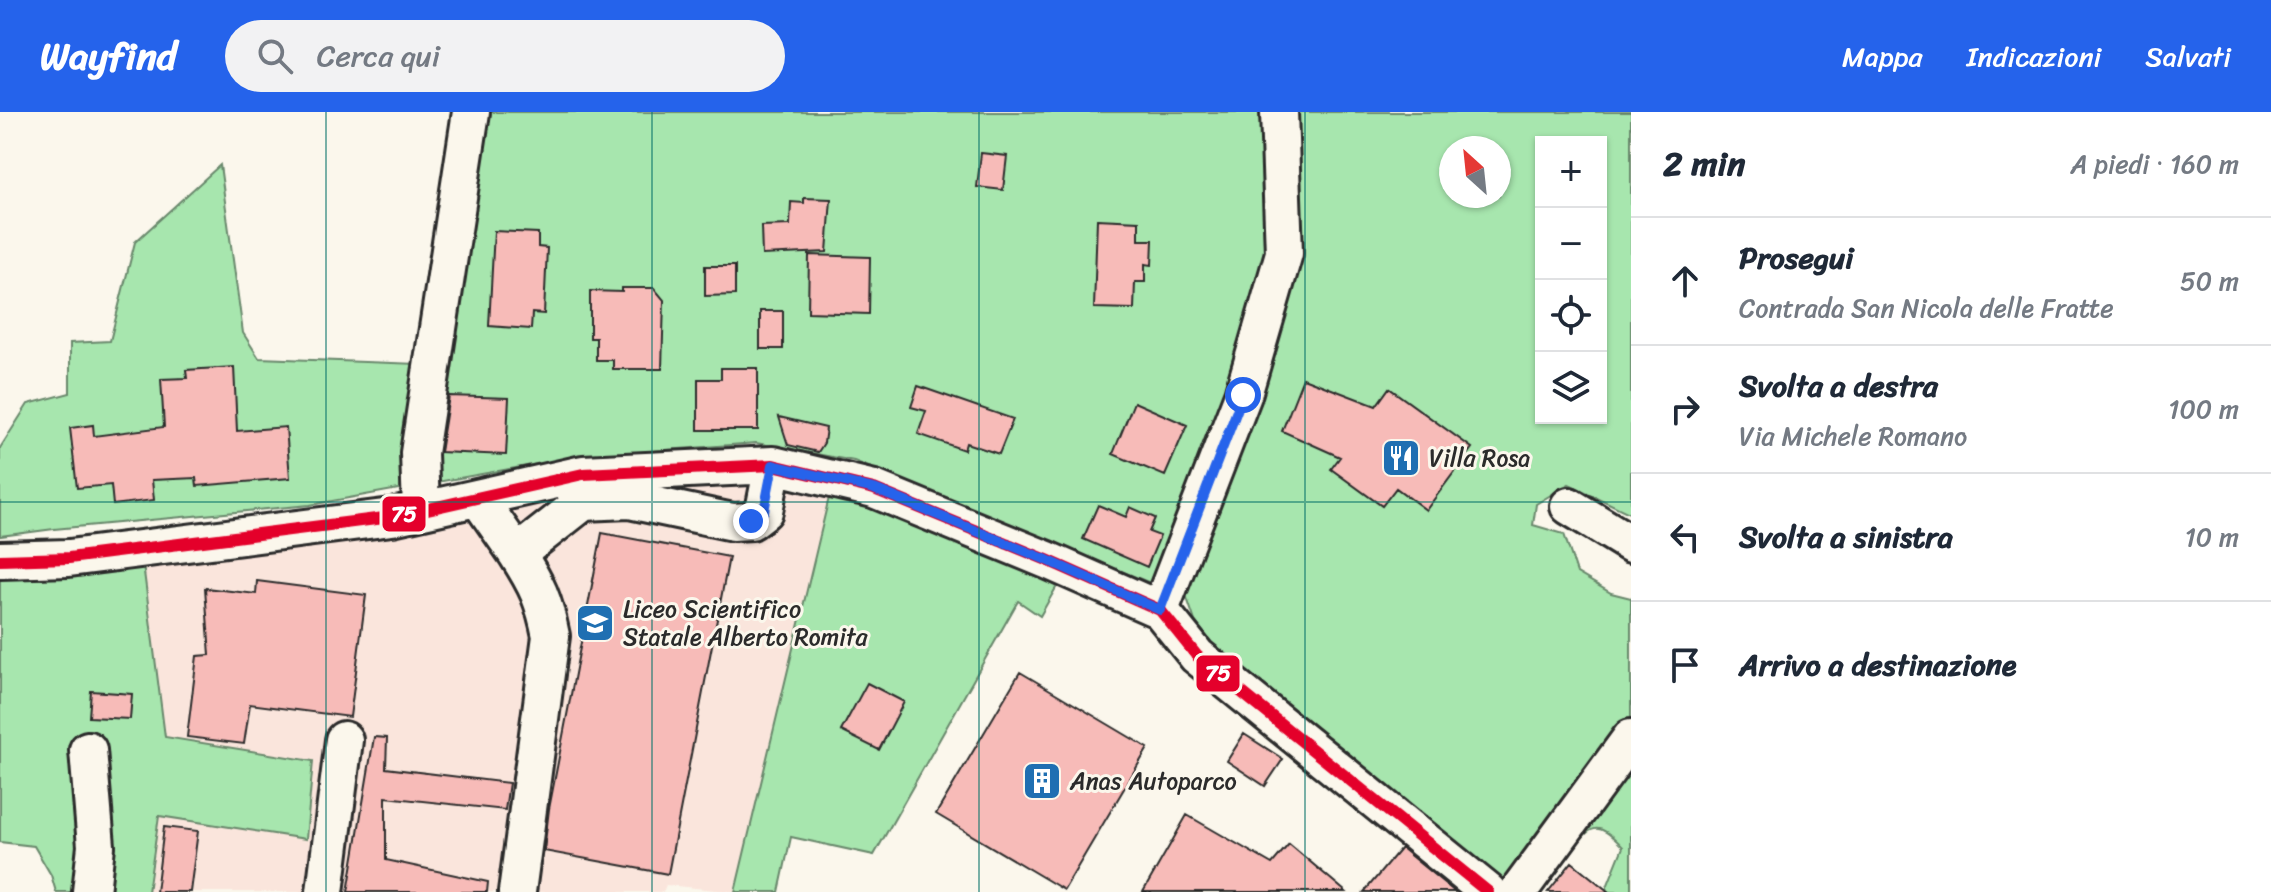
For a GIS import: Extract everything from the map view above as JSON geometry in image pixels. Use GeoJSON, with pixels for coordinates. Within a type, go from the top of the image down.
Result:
{"type":"FeatureCollection","features":[{"type":"Feature","properties":{"kind":"street"},"geometry":{"type":"LineString","coordinates":[[421,510],[419,453],[471,112]]}},
{"type":"Feature","properties":{"kind":"street"},"geometry":{"type":"LineString","coordinates":[[1160,610],[1243,395],[1284,253],[1279,112]]}},
{"type":"Feature","properties":{"kind":"street"},"geometry":{"type":"LineString","coordinates":[[0,560],[69,558],[392,517],[583,474],[773,465],[874,489],[1160,610],[1197,656],[1488,892]]}},
{"type":"Feature","properties":{"kind":"street"},"geometry":{"type":"LineString","coordinates":[[517,554],[583,502],[629,500],[733,522],[751,521],[764,511],[773,465]]}},
{"type":"Feature","properties":{"kind":"street"},"geometry":{"type":"LineString","coordinates":[[478,498],[536,583],[545,604],[551,636],[517,892]]}},
{"type":"Feature","properties":{"kind":"street"},"geometry":{"type":"LineString","coordinates":[[1569,506],[1631,544]]}},
{"type":"Feature","properties":{"kind":"street"},"geometry":{"type":"LineString","coordinates":[[1518,892],[1631,738]]}},
{"type":"Feature","properties":{"kind":"street"},"geometry":{"type":"LineString","coordinates":[[325,892],[344,740]]}},
{"type":"Feature","properties":{"kind":"street"},"geometry":{"type":"LineString","coordinates":[[88,750],[96,846],[91,892]]}},
{"type":"Feature","properties":{"kind":"shaded area"},"geometry":{"type":"Polygon","coordinates":[[[753,479],[831,489],[735,892],[666,885],[663,892],[148,892],[159,815],[313,762],[165,738],[143,564],[306,547],[405,523],[581,493],[753,479]]]}},
{"type":"Feature","properties":{"kind":"green space"},"geometry":{"type":"Polygon","coordinates":[[[457,112],[1631,112],[1631,514],[1569,484],[1536,504],[1533,525],[1564,534],[1577,573],[1611,593],[1631,598],[1631,722],[1509,885],[1214,646],[1195,621],[1187,598],[854,461],[756,443],[576,457],[310,505],[0,536],[0,448],[28,404],[70,393],[70,343],[110,341],[135,242],[220,165],[243,333],[259,358],[418,364],[457,112]]]}},
{"type":"Feature","properties":{"kind":"green space"},"geometry":{"type":"Polygon","coordinates":[[[831,489],[1061,579],[1040,616],[1018,601],[874,855],[791,837],[779,892],[735,892],[831,489]]]}},
{"type":"Feature","properties":{"kind":"green space"},"geometry":{"type":"Polygon","coordinates":[[[143,564],[165,737],[313,761],[306,839],[159,816],[148,892],[56,892],[51,875],[34,846],[0,842],[0,573],[143,564]]]}},
{"type":"Feature","properties":{"kind":"green space"},"geometry":{"type":"Polygon","coordinates":[[[1631,756],[1631,892],[1605,892],[1623,847],[1600,829],[1589,832],[1569,854],[1563,846],[1631,756]]]}},
{"type":"Feature","properties":{"kind":"building"},"geometry":{"type":"Polygon","coordinates":[[[981,153],[1007,156],[1003,190],[977,187],[981,153]]]}},
{"type":"Feature","properties":{"kind":"building"},"geometry":{"type":"Polygon","coordinates":[[[804,198],[831,199],[827,252],[762,255],[761,226],[790,225],[791,202],[804,203],[804,198]]]}},
{"type":"Feature","properties":{"kind":"building"},"geometry":{"type":"Polygon","coordinates":[[[1097,219],[1139,221],[1139,240],[1153,240],[1152,265],[1145,264],[1145,282],[1135,282],[1134,309],[1094,308],[1097,219]]]}},
{"type":"Feature","properties":{"kind":"building"},"geometry":{"type":"Polygon","coordinates":[[[494,231],[538,233],[538,247],[547,248],[544,314],[532,313],[531,329],[489,326],[494,231]]]}},
{"type":"Feature","properties":{"kind":"building"},"geometry":{"type":"Polygon","coordinates":[[[809,255],[870,257],[869,314],[808,312],[809,255]]]}},
{"type":"Feature","properties":{"kind":"building"},"geometry":{"type":"Polygon","coordinates":[[[705,266],[735,266],[735,295],[705,296],[705,266]]]}},
{"type":"Feature","properties":{"kind":"building"},"geometry":{"type":"Polygon","coordinates":[[[622,288],[654,288],[664,300],[662,369],[613,369],[613,360],[596,360],[596,338],[590,338],[590,291],[622,292],[622,288]]]}},
{"type":"Feature","properties":{"kind":"building"},"geometry":{"type":"Polygon","coordinates":[[[760,311],[783,311],[783,349],[760,349],[760,311]]]}},
{"type":"Feature","properties":{"kind":"building"},"geometry":{"type":"Polygon","coordinates":[[[234,367],[237,431],[286,427],[290,478],[197,486],[196,478],[152,480],[154,500],[113,505],[111,485],[77,488],[70,428],[93,425],[94,436],[164,427],[161,379],[187,378],[186,370],[234,367]]]}},
{"type":"Feature","properties":{"kind":"building"},"geometry":{"type":"Polygon","coordinates":[[[721,368],[758,368],[758,430],[698,430],[698,379],[721,379],[721,368]]]}},
{"type":"Feature","properties":{"kind":"building","name":"Villa Rosa"},"geometry":{"type":"Polygon","coordinates":[[[1303,378],[1376,406],[1389,388],[1472,448],[1426,510],[1396,488],[1382,506],[1331,469],[1340,457],[1282,431],[1303,378]]]}},
{"type":"Feature","properties":{"kind":"building"},"geometry":{"type":"Polygon","coordinates":[[[918,386],[1013,419],[999,454],[966,443],[964,450],[918,434],[926,411],[911,407],[918,386]]]}},
{"type":"Feature","properties":{"kind":"building"},"geometry":{"type":"Polygon","coordinates":[[[449,396],[509,398],[506,455],[440,452],[449,396]]]}},
{"type":"Feature","properties":{"kind":"building"},"geometry":{"type":"Polygon","coordinates":[[[1134,402],[1187,425],[1165,476],[1113,454],[1134,402]]]}},
{"type":"Feature","properties":{"kind":"building"},"geometry":{"type":"Polygon","coordinates":[[[779,417],[826,428],[824,443],[818,452],[788,445],[779,417]]]}},
{"type":"Feature","properties":{"kind":"building"},"geometry":{"type":"Polygon","coordinates":[[[1098,505],[1126,517],[1130,507],[1155,518],[1149,532],[1160,536],[1147,567],[1083,539],[1098,505]]]}},
{"type":"Feature","properties":{"kind":"building"},"geometry":{"type":"Polygon","coordinates":[[[602,533],[729,557],[668,874],[544,851],[549,809],[602,533]]]}},
{"type":"Feature","properties":{"kind":"building"},"geometry":{"type":"Polygon","coordinates":[[[257,581],[366,595],[350,717],[250,704],[244,744],[187,737],[197,656],[210,655],[205,588],[256,594],[257,581]]]}},
{"type":"Feature","properties":{"kind":"building","name":"Anas Autoparco"},"geometry":{"type":"Polygon","coordinates":[[[1020,672],[1148,748],[1064,890],[936,814],[1020,672]]]}},
{"type":"Feature","properties":{"kind":"building"},"geometry":{"type":"Polygon","coordinates":[[[867,683],[904,702],[879,750],[841,731],[867,683]]]}},
{"type":"Feature","properties":{"kind":"building"},"geometry":{"type":"Polygon","coordinates":[[[91,691],[132,694],[130,719],[89,717],[91,691]]]}},
{"type":"Feature","properties":{"kind":"building"},"geometry":{"type":"Polygon","coordinates":[[[1244,734],[1283,759],[1265,786],[1227,761],[1244,734]]]}},
{"type":"Feature","properties":{"kind":"building"},"geometry":{"type":"Polygon","coordinates":[[[374,737],[387,738],[386,768],[509,783],[505,810],[386,797],[386,860],[488,882],[487,892],[348,892],[374,737]]]}},
{"type":"Feature","properties":{"kind":"building"},"geometry":{"type":"Polygon","coordinates":[[[1187,815],[1272,864],[1289,844],[1346,892],[1143,892],[1187,815]]]}},
{"type":"Feature","properties":{"kind":"building"},"geometry":{"type":"Polygon","coordinates":[[[164,827],[198,831],[190,892],[156,892],[164,827]]]}},
{"type":"Feature","properties":{"kind":"building"},"geometry":{"type":"Polygon","coordinates":[[[1401,848],[1455,892],[1364,892],[1401,848]]]}},
{"type":"Feature","properties":{"kind":"building"},"geometry":{"type":"Polygon","coordinates":[[[1572,862],[1609,892],[1548,892],[1572,862]]]}},
{"type":"Feature","properties":{"kind":"transit line","name":"75"},"geometry":{"type":"LineString","coordinates":[[0,560],[69,558],[392,517],[583,474],[773,465],[874,489],[1160,610],[1197,656],[1488,892]]}},
{"type":"Feature","properties":{"kind":"place","name":"Villa Rosa"},"geometry":{"type":"Point","coordinates":[1401,458]}},
{"type":"Feature","properties":{"kind":"place","name":"Liceo Scientifico Statale Alberto Romita"},"geometry":{"type":"Point","coordinates":[595,623]}},
{"type":"Feature","properties":{"kind":"place","name":"Anas Autoparco"},"geometry":{"type":"Point","coordinates":[1042,781]}},
{"type":"Feature","properties":{"kind":"route"},"geometry":{"type":"LineString","coordinates":[[751,521],[764,511],[773,465],[874,489],[1160,610],[1243,395]]}}]}
